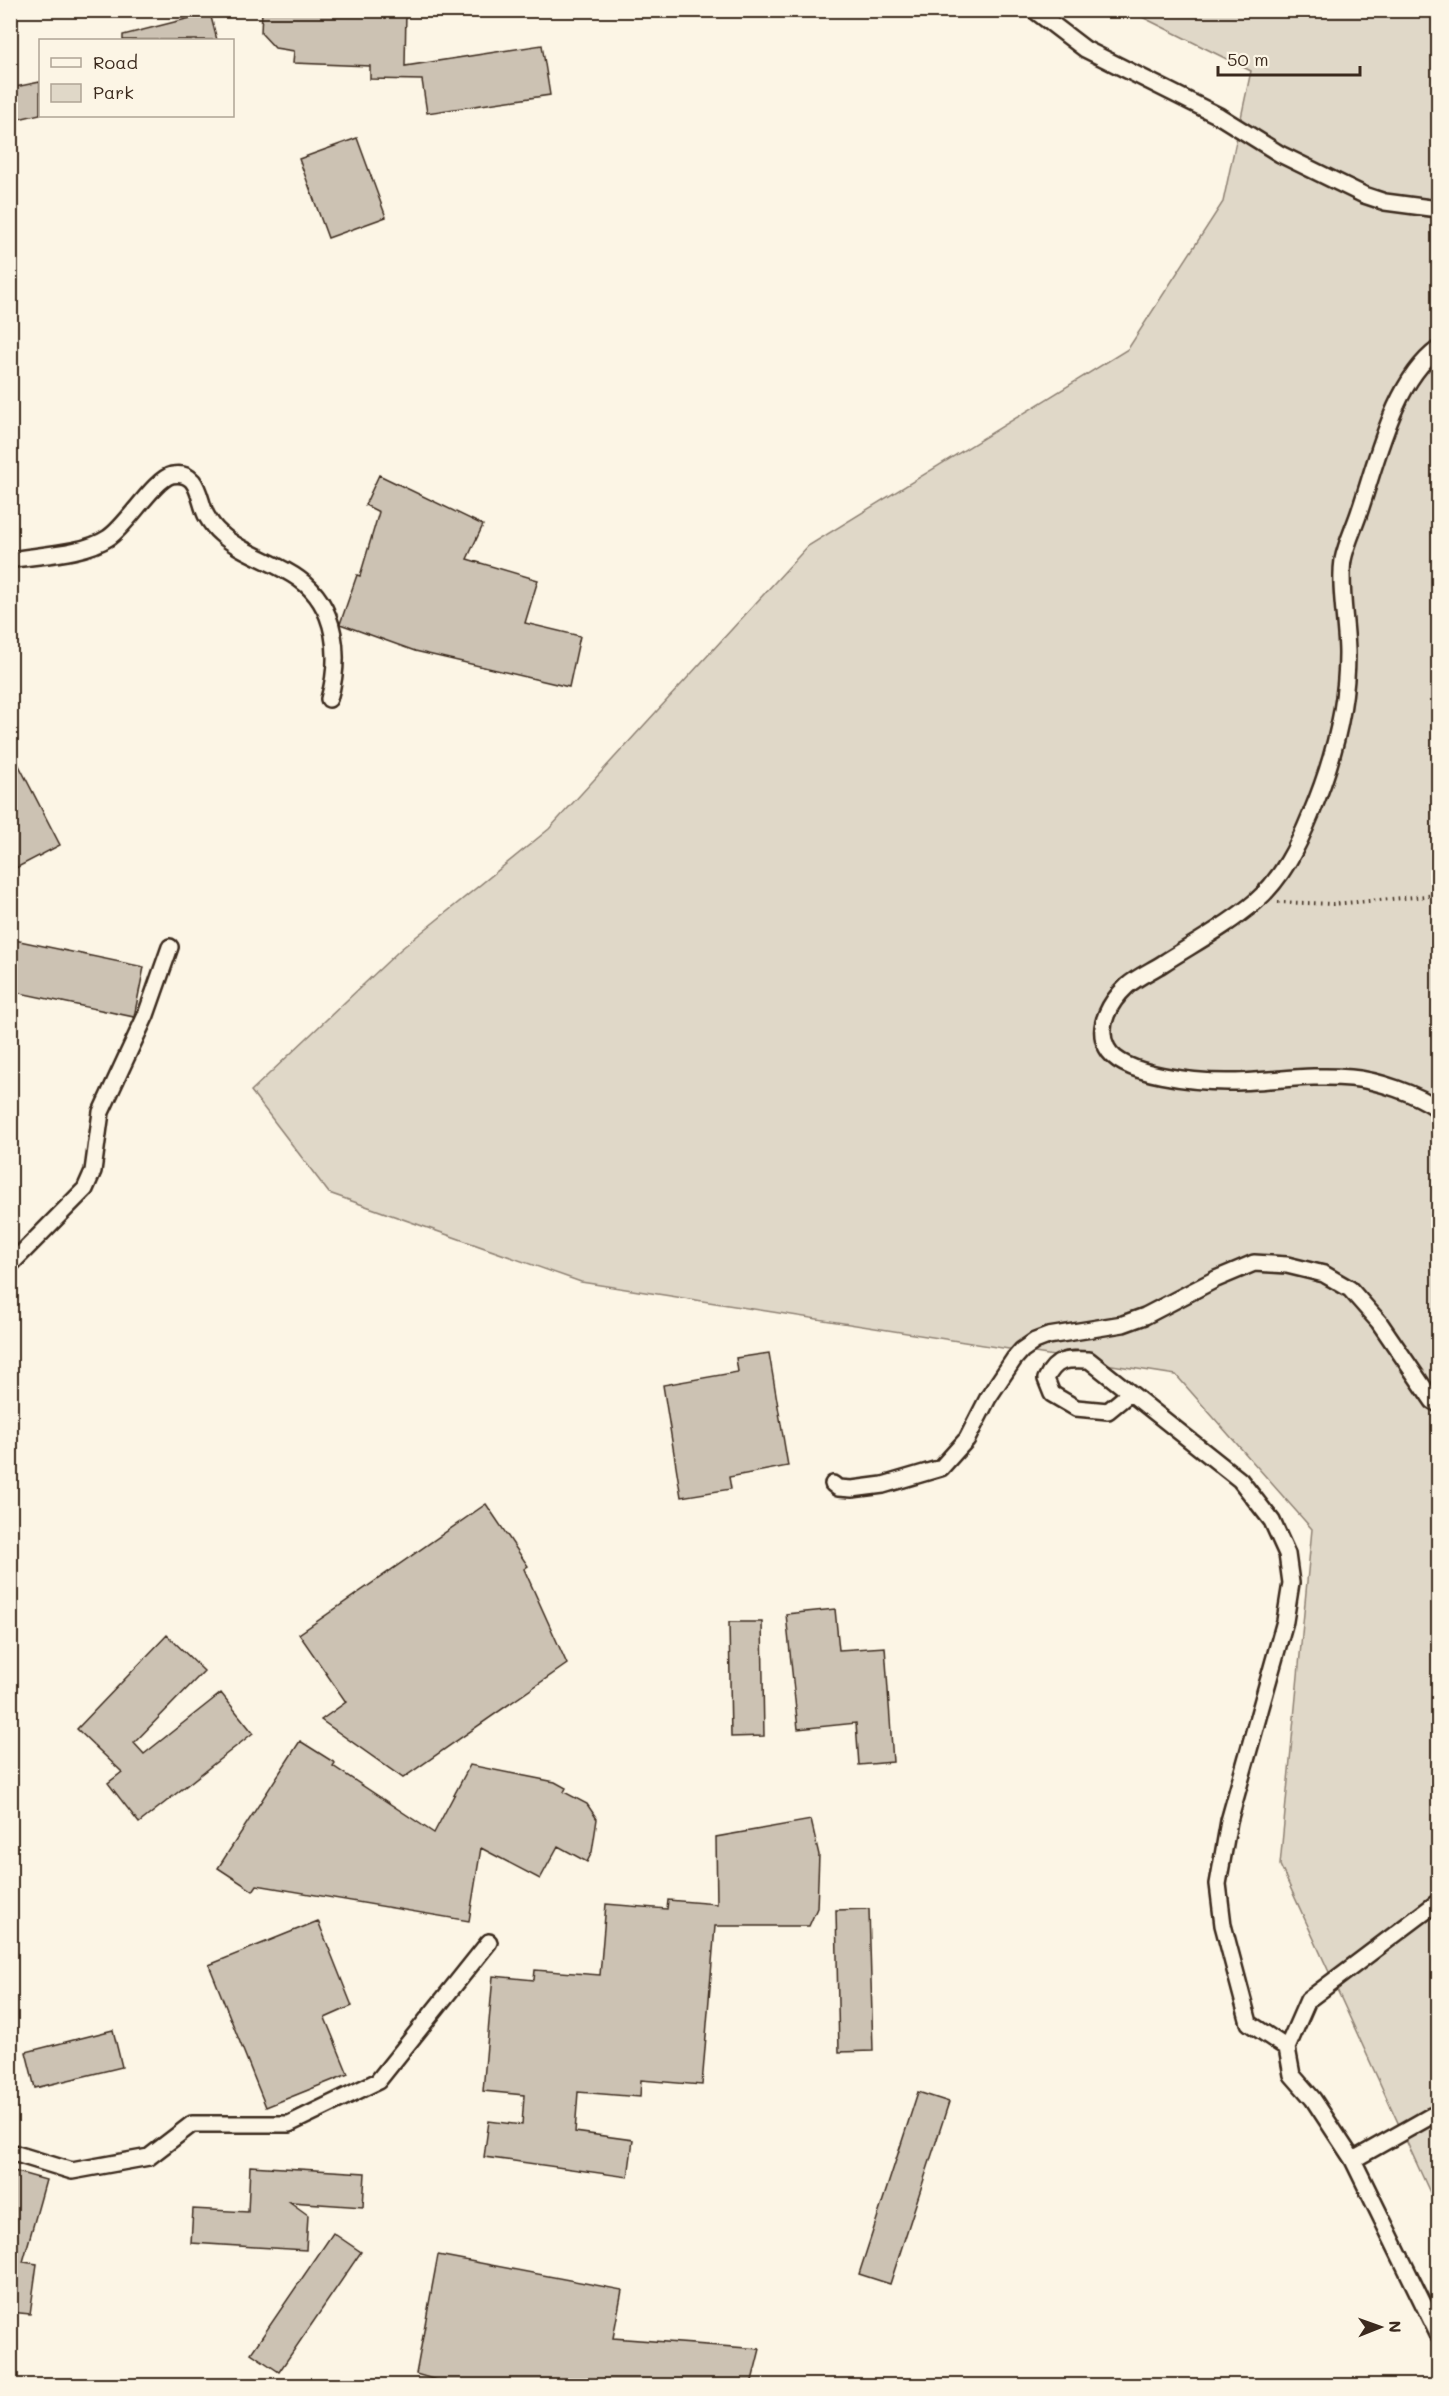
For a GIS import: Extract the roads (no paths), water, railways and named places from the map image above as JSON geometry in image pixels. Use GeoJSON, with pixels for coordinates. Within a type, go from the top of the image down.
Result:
{"type":"FeatureCollection","features":[{"type":"Feature","properties":{"kind":"street"},"geometry":{"type":"LineString","coordinates":[[1034,10],[1085,49],[1219,116],[1280,154],[1364,195],[1385,202],[1438,209]]}},
{"type":"Feature","properties":{"kind":"street"},"geometry":{"type":"LineString","coordinates":[[1438,349],[1425,358],[1407,385],[1390,421],[1343,561],[1347,657],[1345,689],[1331,764],[1310,816],[1281,876],[1256,902],[1128,985],[1113,1002],[1104,1020],[1103,1035],[1107,1050],[1122,1062],[1144,1073],[1226,1082],[1316,1076],[1355,1078],[1395,1089],[1438,1109]]}},
{"type":"Feature","properties":{"kind":"street"},"geometry":{"type":"LineString","coordinates":[[10,560],[99,543],[119,529],[162,480],[173,475],[186,477],[196,484],[207,516],[222,535],[299,579],[319,602],[332,628],[335,643],[335,672],[329,699]]}},
{"type":"Feature","properties":{"kind":"street"},"geometry":{"type":"LineString","coordinates":[[10,1265],[85,1189],[93,1171],[101,1112],[146,1015],[170,947]]}},
{"type":"Feature","properties":{"kind":"street"},"geometry":{"type":"LineString","coordinates":[[833,1484],[838,1488],[852,1489],[883,1485],[941,1467],[967,1439],[1002,1375],[1022,1350],[1035,1341],[1048,1336],[1123,1324],[1145,1317],[1216,1279],[1254,1263],[1287,1265],[1324,1274],[1350,1289],[1379,1322],[1433,1401],[1438,1404]]}},
{"type":"Feature","properties":{"kind":"street"},"geometry":{"type":"LineString","coordinates":[[1130,1393],[1108,1411],[1076,1408],[1052,1394],[1046,1379],[1052,1368],[1067,1359],[1089,1360],[1240,1480],[1272,1521],[1287,1554],[1291,1583],[1285,1621],[1229,1821],[1218,1884],[1223,1925],[1249,2023],[1287,2049]]}},
{"type":"Feature","properties":{"kind":"street"},"geometry":{"type":"LineString","coordinates":[[1438,1902],[1308,2000],[1287,2049],[1292,2075],[1313,2099],[1353,2160],[1438,2334]]}},
{"type":"Feature","properties":{"kind":"street"},"geometry":{"type":"LineString","coordinates":[[10,2151],[72,2171],[149,2157],[192,2124],[289,2124],[378,2081],[489,1942]]}},
{"type":"Feature","properties":{"kind":"street"},"geometry":{"type":"LineString","coordinates":[[1353,2160],[1431,2116],[1438,2116]]}}]}
